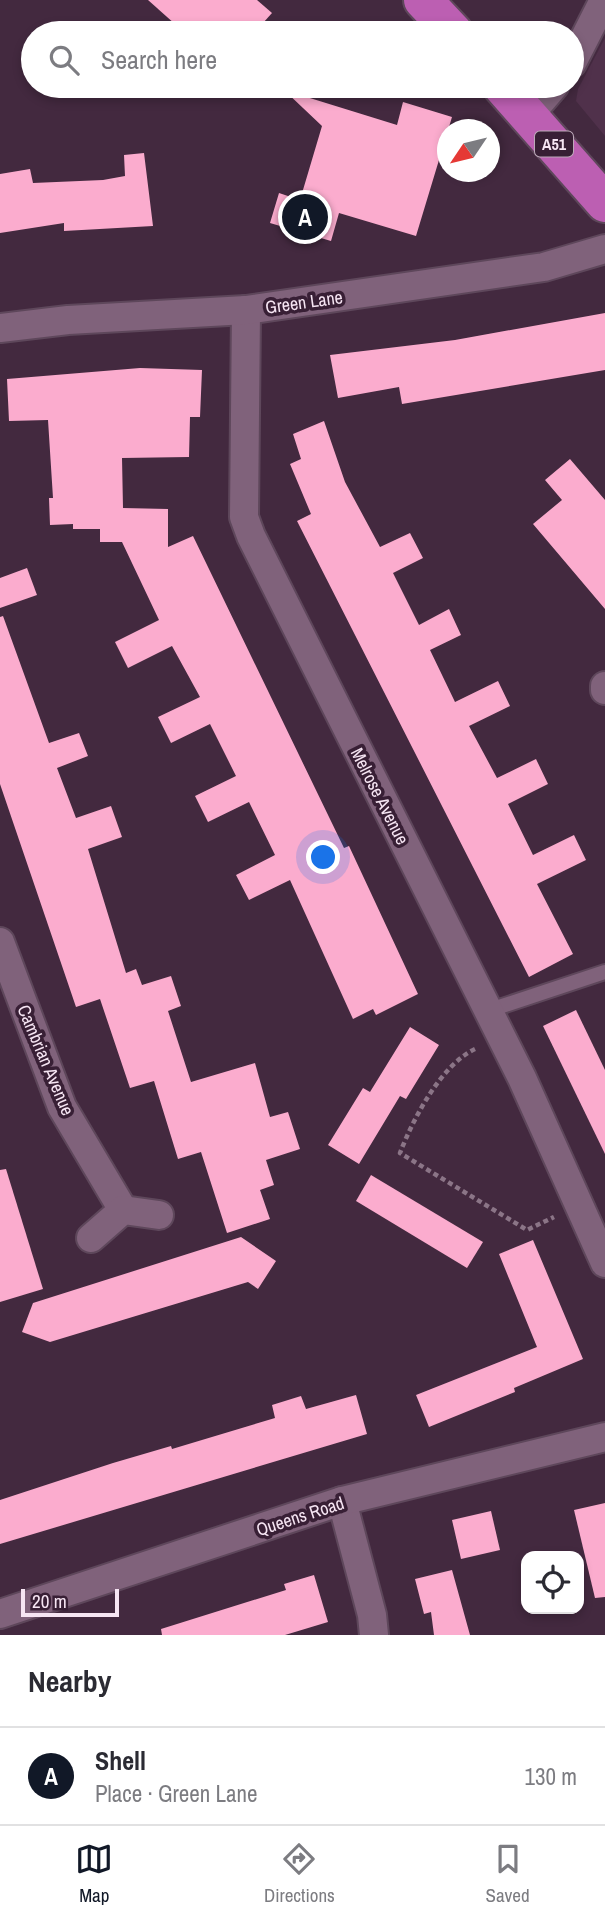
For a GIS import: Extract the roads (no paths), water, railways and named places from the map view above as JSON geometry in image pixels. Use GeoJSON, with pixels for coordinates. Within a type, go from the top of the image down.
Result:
{"type":"FeatureCollection","features":[{"type":"Feature","properties":{"kind":"highway"},"geometry":{"type":"LineString","coordinates":[[423,0],[443,21]]}},
{"type":"Feature","properties":{"kind":"highway","name":"A51"},"geometry":{"type":"LineString","coordinates":[[513,98],[605,203]]}},
{"type":"Feature","properties":{"kind":"street"},"geometry":{"type":"LineString","coordinates":[[584,42],[603,8]]}},
{"type":"Feature","properties":{"kind":"street"},"geometry":{"type":"LineString","coordinates":[[529,115],[544,98]]}},
{"type":"Feature","properties":{"kind":"street","name":"Green Lane"},"geometry":{"type":"LineString","coordinates":[[0,328],[68,320],[246,310],[544,267],[605,249]]}},
{"type":"Feature","properties":{"kind":"street","name":"Melrose Avenue"},"geometry":{"type":"LineString","coordinates":[[246,310],[244,517],[247,527],[500,1036],[605,1263]]}},
{"type":"Feature","properties":{"kind":"street","name":"Cambrian Avenue"},"geometry":{"type":"LineString","coordinates":[[0,942],[62,1107],[123,1210]]}},
{"type":"Feature","properties":{"kind":"street"},"geometry":{"type":"LineString","coordinates":[[92,1238],[123,1210],[159,1215]]}},
{"type":"Feature","properties":{"kind":"street","name":"Queens Road"},"geometry":{"type":"LineString","coordinates":[[0,1614],[342,1501],[605,1437]]}},
{"type":"Feature","properties":{"kind":"street"},"geometry":{"type":"LineString","coordinates":[[342,1501],[372,1615],[374,1635]]}},
{"type":"Feature","properties":{"kind":"lane"},"geometry":{"type":"LineString","coordinates":[[487,1011],[605,972]]}},
{"type":"Feature","properties":{"kind":"place","name":"Shell"},"geometry":{"type":"Point","coordinates":[305,217]}}]}
